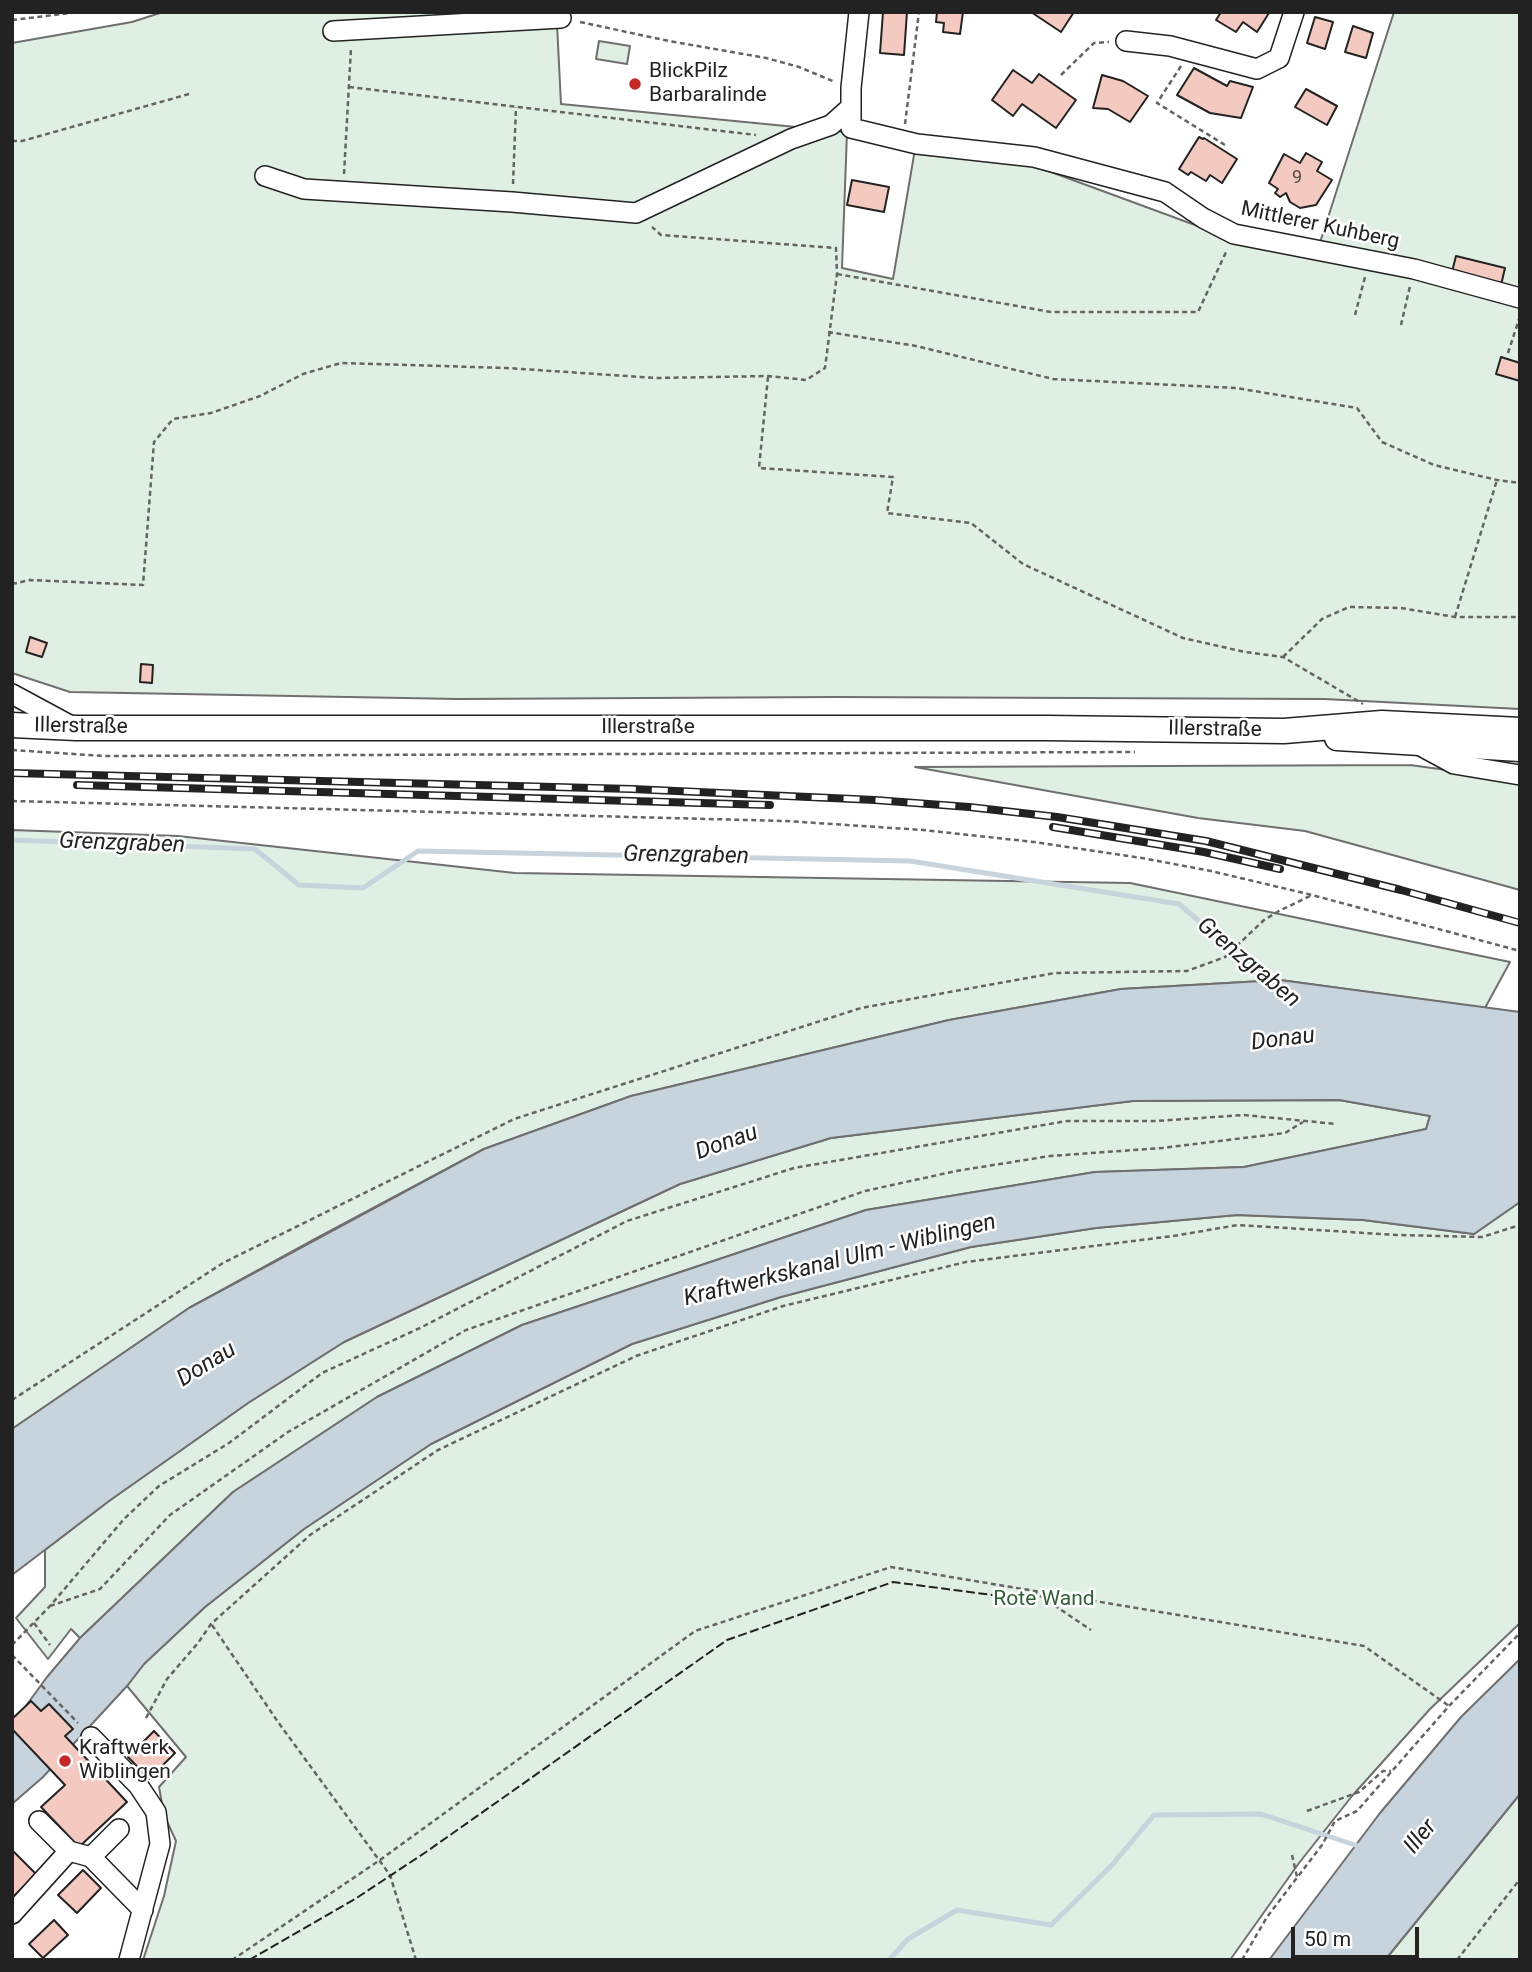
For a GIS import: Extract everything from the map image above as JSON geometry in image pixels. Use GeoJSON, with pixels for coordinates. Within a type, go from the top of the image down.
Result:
{"type":"FeatureCollection","features":[{"type":"Feature","properties":{"kind":"main road","name":"Illerstraße"},"geometry":{"type":"LineString","coordinates":[[12,725],[75,728],[1046,728],[1284,731],[1382,723],[1520,730]]}},
{"type":"Feature","properties":{"kind":"main road","name":"Illerstraße"},"geometry":{"type":"LineString","coordinates":[[1284,731],[1343,739],[1520,750]]}},
{"type":"Feature","properties":{"kind":"street"},"geometry":{"type":"LineString","coordinates":[[265,176],[304,189],[636,213],[791,139],[831,125],[851,98],[859,12]]}},
{"type":"Feature","properties":{"kind":"street"},"geometry":{"type":"LineString","coordinates":[[1126,41],[1170,46],[1257,69],[1279,58],[1294,12]]}},
{"type":"Feature","properties":{"kind":"street"},"geometry":{"type":"LineString","coordinates":[[333,31],[561,18]]}},
{"type":"Feature","properties":{"kind":"street","name":"Mittlerer Kuhberg"},"geometry":{"type":"LineString","coordinates":[[851,98],[851,128],[903,141],[1034,157],[1165,192],[1203,218],[1234,234],[1414,269],[1520,298]]}},
{"type":"Feature","properties":{"kind":"street"},"geometry":{"type":"LineString","coordinates":[[12,694],[75,728]]}},
{"type":"Feature","properties":{"kind":"street"},"geometry":{"type":"LineString","coordinates":[[1419,745],[1454,764],[1520,775]]}},
{"type":"Feature","properties":{"kind":"street"},"geometry":{"type":"LineString","coordinates":[[91,1737],[138,1785],[156,1812],[160,1844],[134,1955]]}},
{"type":"Feature","properties":{"kind":"street"},"geometry":{"type":"LineString","coordinates":[[39,1821],[69,1851],[91,1857],[143,1910]]}},
{"type":"Feature","properties":{"kind":"street"},"geometry":{"type":"LineString","coordinates":[[91,1857],[119,1829]]}},
{"type":"Feature","properties":{"kind":"street"},"geometry":{"type":"LineString","coordinates":[[12,1914],[69,1851]]}},
{"type":"Feature","properties":{"kind":"path"},"geometry":{"type":"LineString","coordinates":[[12,20],[79,12]]}},
{"type":"Feature","properties":{"kind":"path"},"geometry":{"type":"LineString","coordinates":[[903,141],[919,12]]}},
{"type":"Feature","properties":{"kind":"path"},"geometry":{"type":"LineString","coordinates":[[561,18],[766,58],[799,67],[851,98]]}},
{"type":"Feature","properties":{"kind":"path"},"geometry":{"type":"LineString","coordinates":[[1061,75],[1094,43],[1126,41]]}},
{"type":"Feature","properties":{"kind":"path"},"geometry":{"type":"LineString","coordinates":[[1190,51],[1157,103],[1225,145]]}},
{"type":"Feature","properties":{"kind":"path"},"geometry":{"type":"LineString","coordinates":[[343,191],[351,53]]}},
{"type":"Feature","properties":{"kind":"path"},"geometry":{"type":"LineString","coordinates":[[349,88],[791,139]]}},
{"type":"Feature","properties":{"kind":"path"},"geometry":{"type":"LineString","coordinates":[[12,141],[22,141],[189,94]]}},
{"type":"Feature","properties":{"kind":"path"},"geometry":{"type":"LineString","coordinates":[[512,202],[516,106]]}},
{"type":"Feature","properties":{"kind":"path"},"geometry":{"type":"LineString","coordinates":[[12,584],[30,580],[143,584],[154,442],[173,419],[211,413],[260,396],[303,374],[341,363],[507,368],[656,378],[768,376],[806,380],[825,368],[837,274],[836,248],[661,235],[636,213]]}},
{"type":"Feature","properties":{"kind":"path"},"geometry":{"type":"LineString","coordinates":[[837,274],[1051,312],[1198,312],[1234,234]]}},
{"type":"Feature","properties":{"kind":"path"},"geometry":{"type":"LineString","coordinates":[[1355,315],[1369,260]]}},
{"type":"Feature","properties":{"kind":"path"},"geometry":{"type":"LineString","coordinates":[[1401,325],[1414,269]]}},
{"type":"Feature","properties":{"kind":"path"},"geometry":{"type":"LineString","coordinates":[[1508,353],[1520,316]]}},
{"type":"Feature","properties":{"kind":"path"},"geometry":{"type":"LineString","coordinates":[[828,331],[916,346],[1053,379],[1236,388],[1357,408],[1382,442],[1434,465],[1520,483]]}},
{"type":"Feature","properties":{"kind":"path"},"geometry":{"type":"LineString","coordinates":[[768,376],[759,468],[893,477],[887,513],[971,523],[1023,564],[1183,638],[1245,652],[1283,657],[1373,709],[1382,723]]}},
{"type":"Feature","properties":{"kind":"path"},"geometry":{"type":"LineString","coordinates":[[1455,617],[1497,480]]}},
{"type":"Feature","properties":{"kind":"path"},"geometry":{"type":"LineString","coordinates":[[1283,657],[1322,619],[1349,607],[1401,608],[1455,617],[1520,617]]}},
{"type":"Feature","properties":{"kind":"path"},"geometry":{"type":"LineString","coordinates":[[12,750],[104,757],[1135,751]]}},
{"type":"Feature","properties":{"kind":"path"},"geometry":{"type":"LineString","coordinates":[[12,802],[786,821],[923,830],[1034,842],[1142,858],[1312,895],[1520,951]]}},
{"type":"Feature","properties":{"kind":"path"},"geometry":{"type":"LineString","coordinates":[[12,1400],[223,1263],[514,1119],[861,1008],[1055,973],[1187,971],[1225,957],[1264,920],[1312,895]]}},
{"type":"Feature","properties":{"kind":"path"},"geometry":{"type":"LineString","coordinates":[[12,1646],[124,1519],[159,1486],[229,1443],[322,1373],[420,1328],[627,1221],[794,1168],[1067,1121],[1156,1121],[1244,1115],[1336,1124]]}},
{"type":"Feature","properties":{"kind":"path"},"geometry":{"type":"LineString","coordinates":[[50,1606],[100,1589],[170,1514],[288,1432],[466,1329],[865,1191],[956,1171],[1050,1156],[1162,1148],[1285,1133],[1305,1121]]}},
{"type":"Feature","properties":{"kind":"path"},"geometry":{"type":"LineString","coordinates":[[146,1718],[167,1679],[211,1624],[310,1535],[438,1450],[636,1356],[783,1306],[966,1262],[1173,1236],[1238,1225],[1397,1235],[1482,1237],[1520,1225]]}},
{"type":"Feature","properties":{"kind":"path"},"geometry":{"type":"LineString","coordinates":[[232,1960],[380,1860],[695,1632],[891,1567],[1364,1646],[1449,1706]]}},
{"type":"Feature","properties":{"kind":"path"},"geometry":{"type":"LineString","coordinates":[[1032,1590],[1091,1630]]}},
{"type":"Feature","properties":{"kind":"path"},"geometry":{"type":"LineString","coordinates":[[34,1623],[50,1645]]}},
{"type":"Feature","properties":{"kind":"path"},"geometry":{"type":"LineString","coordinates":[[211,1624],[278,1722],[390,1875],[416,1960]]}},
{"type":"Feature","properties":{"kind":"path"},"geometry":{"type":"LineString","coordinates":[[1242,1960],[1267,1917],[1322,1845],[1335,1821],[1357,1811],[1449,1706],[1520,1633]]}},
{"type":"Feature","properties":{"kind":"path"},"geometry":{"type":"LineString","coordinates":[[12,1655],[91,1737]]}},
{"type":"Feature","properties":{"kind":"path"},"geometry":{"type":"LineString","coordinates":[[1307,1811],[1359,1792],[1383,1771],[1391,1771]]}},
{"type":"Feature","properties":{"kind":"path"},"geometry":{"type":"LineString","coordinates":[[1292,1855],[1297,1877]]}},
{"type":"Feature","properties":{"kind":"path"},"geometry":{"type":"LineString","coordinates":[[1457,1960],[1520,1879]]}},
{"type":"Feature","properties":{"kind":"green space"},"geometry":{"type":"Polygon","coordinates":[[[163,12],[509,12],[557,24],[561,104],[847,132],[842,268],[893,279],[915,149],[1032,165],[1233,239],[1315,258],[1394,12],[1520,12],[1520,709],[1324,699],[459,699],[70,692],[12,673],[12,43],[132,22],[163,12]]]}},
{"type":"Feature","properties":{"kind":"green space"},"geometry":{"type":"Polygon","coordinates":[[[599,41],[630,46],[627,64],[596,59],[599,41]]]}},
{"type":"Feature","properties":{"kind":"green space"},"geometry":{"type":"Polygon","coordinates":[[[1410,765],[1520,780],[1520,890],[1305,831],[1198,818],[915,767],[1410,765]]]}},
{"type":"Feature","properties":{"kind":"green space"},"geometry":{"type":"Polygon","coordinates":[[[12,830],[178,836],[515,873],[1130,883],[1510,962],[1485,1008],[1280,980],[1121,989],[949,1020],[631,1096],[484,1149],[315,1239],[189,1308],[12,1429],[12,830]]]}},
{"type":"Feature","properties":{"kind":"green space"},"geometry":{"type":"Polygon","coordinates":[[[1339,1100],[1430,1116],[1426,1129],[1244,1167],[1095,1172],[866,1210],[522,1325],[377,1397],[233,1492],[80,1638],[71,1629],[48,1659],[16,1618],[45,1587],[45,1550],[109,1501],[248,1403],[344,1342],[680,1184],[831,1138],[1133,1101],[1339,1100]]]}},
{"type":"Feature","properties":{"kind":"green space","name":"Rote Wand"},"geometry":{"type":"Polygon","coordinates":[[[1520,1202],[1520,1623],[1430,1709],[1352,1796],[1299,1863],[1230,1960],[143,1960],[164,1896],[176,1841],[164,1815],[159,1787],[186,1757],[127,1686],[144,1664],[205,1607],[304,1529],[431,1444],[632,1344],[781,1297],[971,1247],[1096,1228],[1237,1215],[1363,1220],[1474,1234],[1520,1202]]]}},
{"type":"Feature","properties":{"kind":"green space"},"geometry":{"type":"Polygon","coordinates":[[[1520,1794],[1520,1960],[1385,1960],[1520,1794]]]}},
{"type":"Feature","properties":{"kind":"water"},"geometry":{"type":"Polygon","coordinates":[[[1280,980],[1520,1012],[1520,1202],[1474,1234],[1363,1220],[1237,1215],[1096,1228],[971,1247],[781,1297],[632,1344],[431,1444],[304,1529],[205,1607],[144,1664],[43,1777],[12,1804],[12,1725],[80,1638],[233,1492],[377,1397],[522,1325],[866,1210],[1095,1172],[1244,1167],[1426,1129],[1430,1116],[1339,1100],[1133,1101],[831,1138],[680,1184],[344,1342],[248,1403],[109,1501],[12,1575],[12,1429],[189,1308],[484,1149],[631,1096],[949,1020],[1121,989],[1280,980]]]}},
{"type":"Feature","properties":{"kind":"water","name":"Iller"},"geometry":{"type":"Polygon","coordinates":[[[1520,1659],[1520,1794],[1385,1960],[1269,1960],[1380,1813],[1461,1717],[1520,1659]]]}},
{"type":"Feature","properties":{"kind":"building"},"geometry":{"type":"Polygon","coordinates":[[[883,12],[907,12],[904,55],[880,53],[883,12]]]}},
{"type":"Feature","properties":{"kind":"building"},"geometry":{"type":"Polygon","coordinates":[[[937,12],[963,12],[960,34],[943,32],[944,23],[936,22],[937,12]]]}},
{"type":"Feature","properties":{"kind":"building"},"geometry":{"type":"Polygon","coordinates":[[[1031,12],[1074,12],[1061,32],[1031,12]]]}},
{"type":"Feature","properties":{"kind":"building"},"geometry":{"type":"Polygon","coordinates":[[[1221,12],[1269,13],[1257,32],[1243,22],[1236,32],[1216,20],[1221,12]]]}},
{"type":"Feature","properties":{"kind":"building"},"geometry":{"type":"Polygon","coordinates":[[[1315,17],[1333,22],[1325,49],[1307,43],[1315,17]]]}},
{"type":"Feature","properties":{"kind":"building"},"geometry":{"type":"Polygon","coordinates":[[[1353,26],[1373,33],[1366,58],[1345,52],[1353,26]]]}},
{"type":"Feature","properties":{"kind":"building"},"geometry":{"type":"Polygon","coordinates":[[[1194,68],[1227,86],[1230,81],[1253,87],[1241,118],[1210,113],[1177,95],[1194,68]]]}},
{"type":"Feature","properties":{"kind":"building"},"geometry":{"type":"Polygon","coordinates":[[[1013,70],[1032,83],[1039,74],[1076,100],[1056,128],[1022,104],[1013,116],[992,100],[1013,70]]]}},
{"type":"Feature","properties":{"kind":"building"},"geometry":{"type":"Polygon","coordinates":[[[1102,75],[1123,81],[1148,96],[1130,122],[1108,109],[1093,108],[1102,75]]]}},
{"type":"Feature","properties":{"kind":"building"},"geometry":{"type":"Polygon","coordinates":[[[1306,89],[1337,106],[1327,125],[1295,107],[1306,89]]]}},
{"type":"Feature","properties":{"kind":"building"},"geometry":{"type":"Polygon","coordinates":[[[1199,137],[1237,159],[1222,183],[1210,175],[1206,181],[1191,172],[1188,175],[1179,169],[1199,137]]]}},
{"type":"Feature","properties":{"kind":"building"},"geometry":{"type":"Polygon","coordinates":[[[1306,153],[1322,162],[1317,171],[1332,180],[1316,205],[1300,208],[1290,202],[1286,193],[1280,197],[1275,193],[1278,189],[1269,183],[1284,154],[1300,163],[1306,153]]]}},
{"type":"Feature","properties":{"kind":"building"},"geometry":{"type":"Polygon","coordinates":[[[852,180],[889,187],[884,212],[847,205],[852,180]]]}},
{"type":"Feature","properties":{"kind":"building"},"geometry":{"type":"Polygon","coordinates":[[[1456,256],[1505,268],[1501,285],[1452,272],[1456,256]]]}},
{"type":"Feature","properties":{"kind":"building"},"geometry":{"type":"Polygon","coordinates":[[[1501,357],[1520,363],[1520,381],[1496,374],[1501,357]]]}},
{"type":"Feature","properties":{"kind":"building"},"geometry":{"type":"Polygon","coordinates":[[[30,637],[47,643],[42,657],[26,652],[30,637]]]}},
{"type":"Feature","properties":{"kind":"building"},"geometry":{"type":"Polygon","coordinates":[[[141,664],[153,665],[152,683],[140,682],[141,664]]]}},
{"type":"Feature","properties":{"kind":"building","name":"Kraftwerk Wiblingen"},"geometry":{"type":"Polygon","coordinates":[[[31,1701],[41,1711],[49,1704],[73,1729],[65,1736],[127,1802],[79,1847],[41,1807],[65,1785],[12,1729],[12,1719],[31,1701]]]}},
{"type":"Feature","properties":{"kind":"building"},"geometry":{"type":"Polygon","coordinates":[[[154,1731],[175,1753],[149,1779],[128,1757],[154,1731]]]}},
{"type":"Feature","properties":{"kind":"building"},"geometry":{"type":"Polygon","coordinates":[[[12,1850],[36,1874],[12,1898],[12,1850]]]}},
{"type":"Feature","properties":{"kind":"building"},"geometry":{"type":"Polygon","coordinates":[[[83,1870],[101,1888],[77,1913],[58,1895],[83,1870]]]}},
{"type":"Feature","properties":{"kind":"building"},"geometry":{"type":"Polygon","coordinates":[[[54,1920],[68,1935],[43,1958],[29,1944],[54,1920]]]}},
{"type":"Feature","properties":{"kind":"waterway","name":"Grenzgraben"},"geometry":{"type":"LineString","coordinates":[[12,840],[255,849],[299,885],[363,888],[418,851],[910,861],[1179,904],[1274,985]]}},
{"type":"Feature","properties":{"kind":"waterway"},"geometry":{"type":"LineString","coordinates":[[889,1960],[908,1939],[957,1910],[1051,1925],[1112,1865],[1154,1815],[1261,1814],[1361,1847]]}},
{"type":"Feature","properties":{"kind":"railway"},"geometry":{"type":"LineString","coordinates":[[12,773],[632,789],[969,807],[1057,817],[1206,841],[1520,923]]}},
{"type":"Feature","properties":{"kind":"railway"},"geometry":{"type":"LineString","coordinates":[[77,785],[770,805]]}},
{"type":"Feature","properties":{"kind":"railway"},"geometry":{"type":"LineString","coordinates":[[1053,827],[1204,852],[1280,869]]}},
{"type":"Feature","properties":{"kind":"fence"},"geometry":{"type":"LineString","coordinates":[[249,1960],[355,1899],[426,1852],[727,1640],[893,1582],[1023,1599]]}},
{"type":"Feature","properties":{"kind":"place","name":"BlickPilz Barbaralinde"},"geometry":{"type":"Point","coordinates":[635,84]}},
{"type":"Feature","properties":{"kind":"place","name":"Kraftwerk Wiblingen"},"geometry":{"type":"Point","coordinates":[65,1761]}},
{"type":"Feature","properties":{"kind":"water label","name":"Donau"},"geometry":{"type":"Point","coordinates":[1283,1040]}},
{"type":"Feature","properties":{"kind":"water label","name":"Donau"},"geometry":{"type":"Point","coordinates":[727,1143]}},
{"type":"Feature","properties":{"kind":"water label","name":"Kraftwerkskanal Ulm - Wiblingen"},"geometry":{"type":"Point","coordinates":[840,1261]}},
{"type":"Feature","properties":{"kind":"water label","name":"Donau"},"geometry":{"type":"Point","coordinates":[207,1365]}}]}
